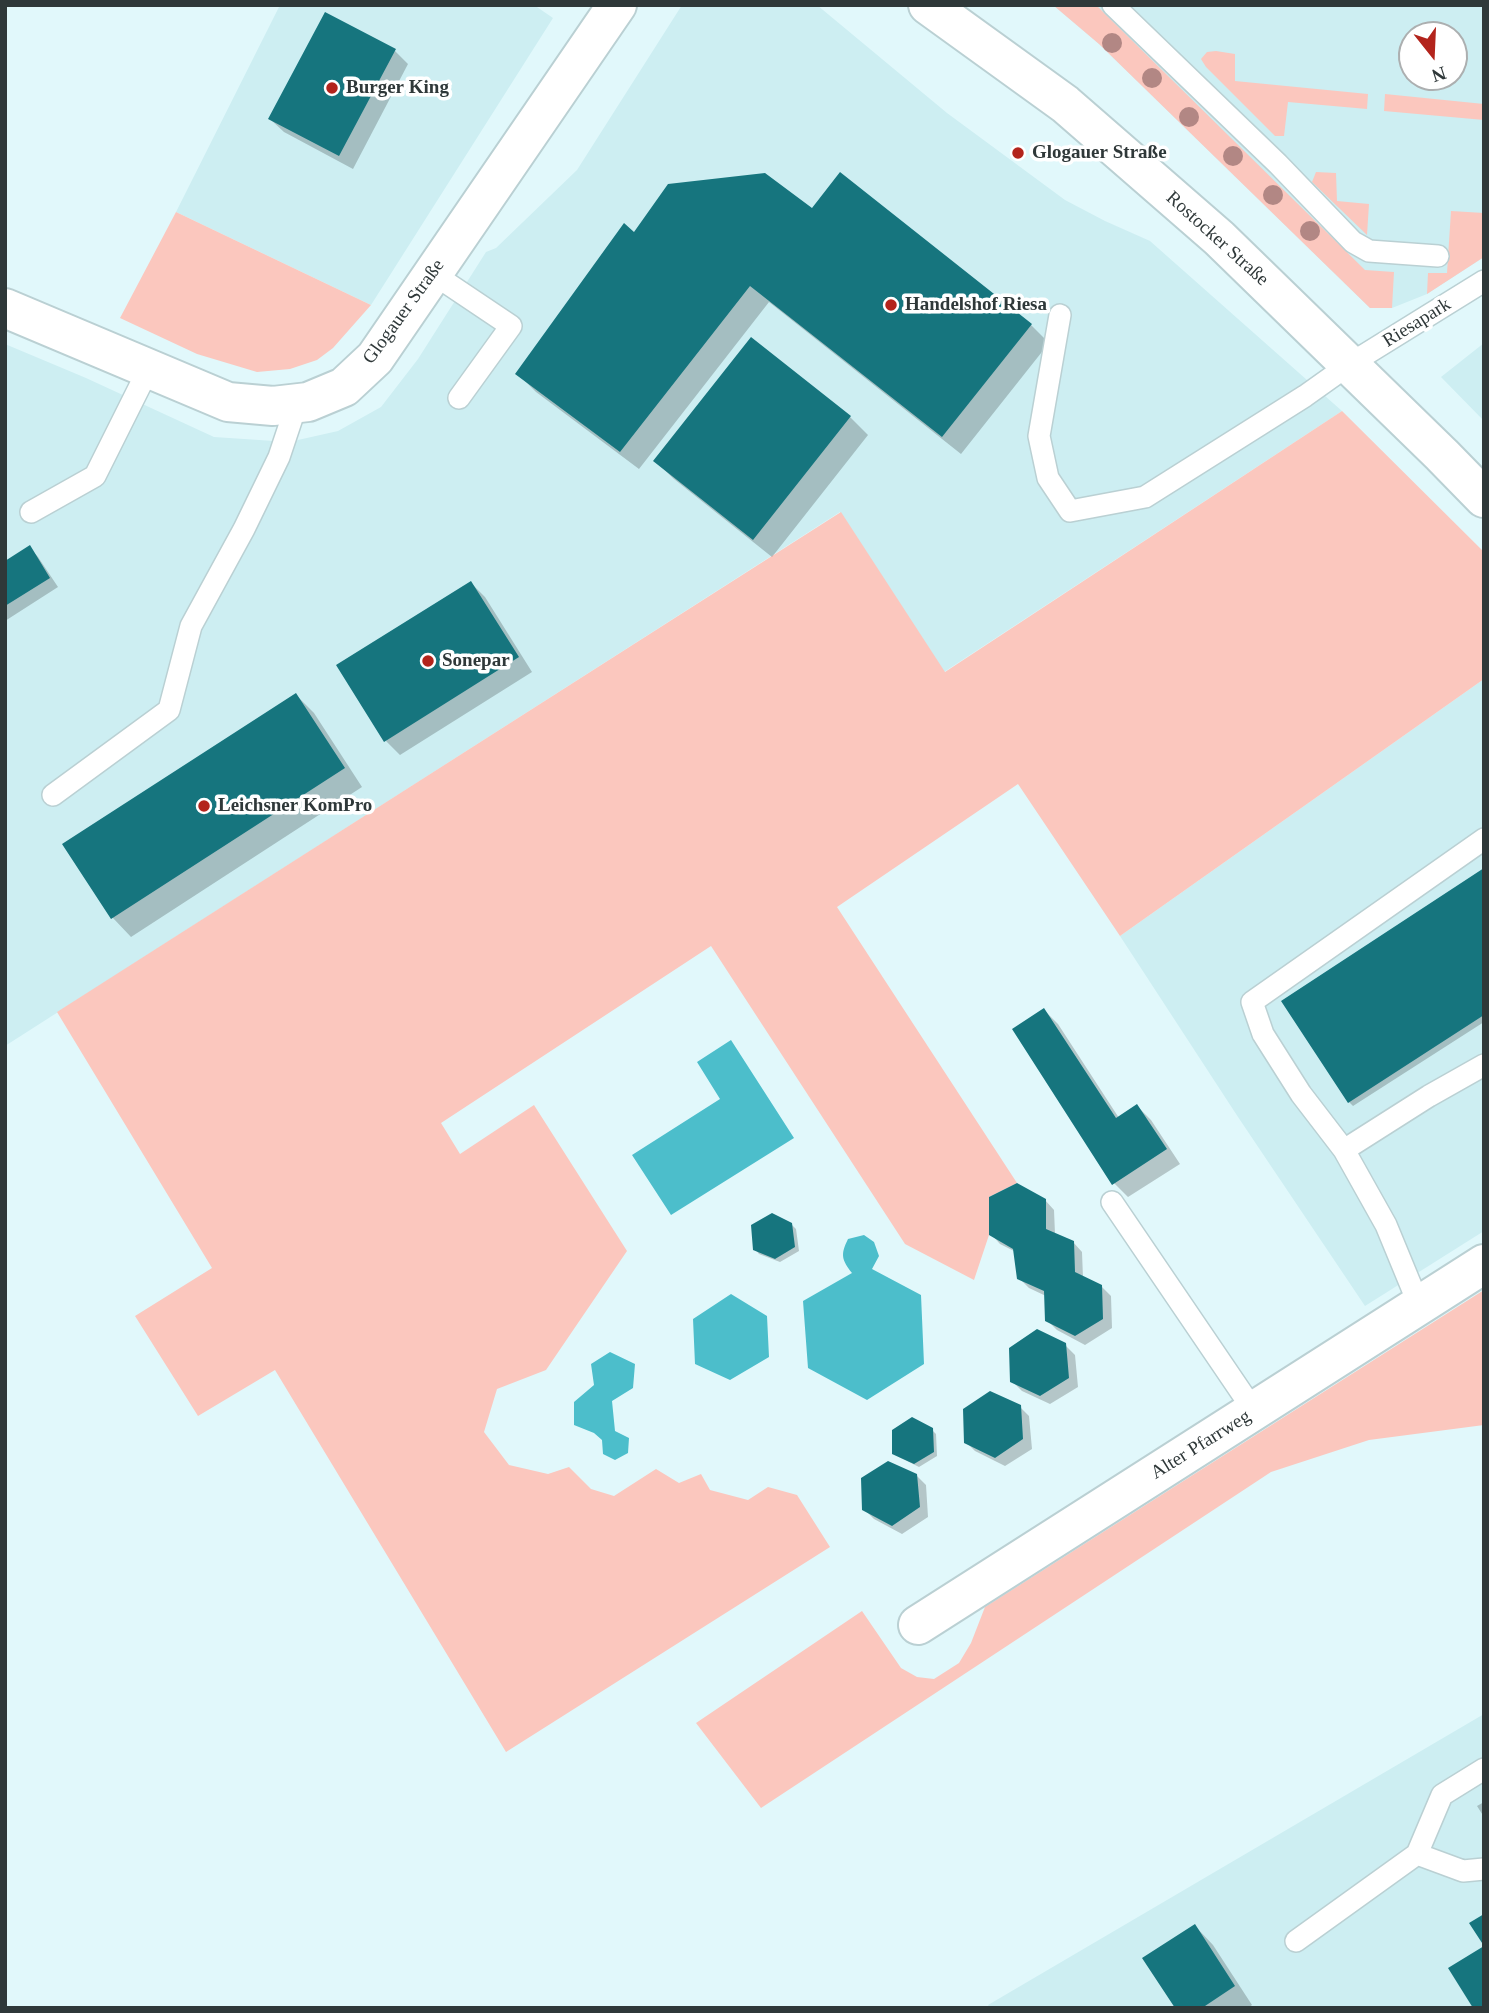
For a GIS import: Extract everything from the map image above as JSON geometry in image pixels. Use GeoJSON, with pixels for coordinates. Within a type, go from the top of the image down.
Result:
{"type":"FeatureCollection","features":[{"type":"Feature","properties":{"kind":"street","name":"Glogauer Straße"},"geometry":{"type":"LineString","coordinates":[[5,308],[228,402],[273,405],[308,402],[344,387],[374,358],[617,5]]}},
{"type":"Feature","properties":{"kind":"street","name":"Rostocker Straße"},"geometry":{"type":"LineString","coordinates":[[928,5],[1065,104],[1219,238],[1484,498]]}},
{"type":"Feature","properties":{"kind":"street","name":"Alter Pfarrweg"},"geometry":{"type":"LineString","coordinates":[[918,1625],[1484,1264]]}},
{"type":"Feature","properties":{"kind":"lane"},"geometry":{"type":"LineString","coordinates":[[1113,5],[1278,164],[1353,242],[1369,251],[1438,256]]}},
{"type":"Feature","properties":{"kind":"lane"},"geometry":{"type":"LineString","coordinates":[[432,273],[511,326],[458,398]]}},
{"type":"Feature","properties":{"kind":"lane","name":"Riesapark"},"geometry":{"type":"LineString","coordinates":[[1060,316],[1040,436],[1048,478],[1070,511],[1146,497],[1305,396],[1350,364],[1484,281]]}},
{"type":"Feature","properties":{"kind":"lane"},"geometry":{"type":"LineString","coordinates":[[31,512],[95,476],[149,368]]}},
{"type":"Feature","properties":{"kind":"lane"},"geometry":{"type":"LineString","coordinates":[[52,795],[169,710],[191,626],[244,529],[279,457],[297,403]]}},
{"type":"Feature","properties":{"kind":"lane"},"geometry":{"type":"LineString","coordinates":[[1419,1305],[1386,1225],[1344,1150],[1301,1094],[1263,1034],[1252,1002],[1484,839]]}},
{"type":"Feature","properties":{"kind":"lane"},"geometry":{"type":"LineString","coordinates":[[1344,1150],[1484,1065]]}},
{"type":"Feature","properties":{"kind":"lane"},"geometry":{"type":"LineString","coordinates":[[1112,1202],[1254,1411]]}},
{"type":"Feature","properties":{"kind":"lane"},"geometry":{"type":"LineString","coordinates":[[1296,1941],[1416,1854],[1443,1795],[1484,1769]]}},
{"type":"Feature","properties":{"kind":"lane"},"geometry":{"type":"LineString","coordinates":[[1416,1854],[1463,1871],[1484,1868]]}},
{"type":"Feature","properties":{"kind":"shaded area"},"geometry":{"type":"Polygon","coordinates":[[[280,5],[534,5],[553,18],[371,305],[176,212],[280,5]]]}},
{"type":"Feature","properties":{"kind":"shaded area"},"geometry":{"type":"Polygon","coordinates":[[[682,5],[817,5],[947,113],[1065,200],[1150,241],[1342,411],[944,672],[840,512],[5,1046],[5,344],[214,437],[289,442],[338,431],[381,407],[418,359],[486,252],[496,248],[577,170],[682,5]]]}},
{"type":"Feature","properties":{"kind":"shaded area"},"geometry":{"type":"Polygon","coordinates":[[[1053,5],[1484,5],[1484,257],[1427,294],[1392,308],[1370,308],[1099,44],[1053,5]]]}},
{"type":"Feature","properties":{"kind":"shaded area"},"geometry":{"type":"Polygon","coordinates":[[[1053,5],[1096,5],[1365,270],[1394,272],[1392,308],[1370,308],[1099,44],[1053,5]]]}},
{"type":"Feature","properties":{"kind":"shaded area"},"geometry":{"type":"Polygon","coordinates":[[[1207,52],[1235,54],[1235,81],[1368,94],[1367,109],[1288,102],[1284,136],[1275,136],[1206,67],[1201,59],[1207,52]]]}},
{"type":"Feature","properties":{"kind":"shaded area"},"geometry":{"type":"Polygon","coordinates":[[[1385,94],[1484,104],[1484,120],[1384,111],[1385,94]]]}},
{"type":"Feature","properties":{"kind":"shaded area"},"geometry":{"type":"Polygon","coordinates":[[[1316,172],[1336,173],[1337,201],[1369,204],[1367,235],[1312,182],[1316,172]]]}},
{"type":"Feature","properties":{"kind":"shaded area"},"geometry":{"type":"Polygon","coordinates":[[[1451,211],[1484,213],[1484,257],[1427,294],[1428,273],[1447,273],[1451,211]]]}},
{"type":"Feature","properties":{"kind":"shaded area"},"geometry":{"type":"Polygon","coordinates":[[[176,212],[371,305],[333,348],[317,360],[290,369],[257,372],[197,354],[120,318],[176,212]]]}},
{"type":"Feature","properties":{"kind":"shaded area"},"geometry":{"type":"Polygon","coordinates":[[[1484,343],[1484,421],[1441,377],[1484,343]]]}},
{"type":"Feature","properties":{"kind":"shaded area"},"geometry":{"type":"Polygon","coordinates":[[[1342,411],[1484,552],[1484,679],[1120,936],[1018,784],[837,907],[1017,1183],[989,1197],[989,1235],[974,1280],[905,1244],[711,946],[441,1123],[460,1154],[534,1105],[627,1251],[546,1370],[497,1389],[484,1432],[509,1465],[548,1474],[569,1467],[591,1489],[614,1496],[656,1469],[679,1483],[701,1474],[710,1490],[748,1500],[768,1487],[797,1495],[830,1547],[506,1752],[275,1370],[198,1416],[135,1316],[212,1268],[57,1012],[841,512],[945,672],[1342,411]]]}},
{"type":"Feature","properties":{"kind":"shaded area"},"geometry":{"type":"Polygon","coordinates":[[[1484,679],[1484,1231],[1365,1306],[1120,936],[1484,679]]]}},
{"type":"Feature","properties":{"kind":"shaded area"},"geometry":{"type":"Polygon","coordinates":[[[1484,1290],[1484,1425],[1369,1440],[1271,1472],[761,1808],[696,1723],[862,1611],[901,1668],[917,1677],[934,1679],[959,1663],[971,1643],[985,1607],[1484,1290]]]}},
{"type":"Feature","properties":{"kind":"shaded area"},"geometry":{"type":"Polygon","coordinates":[[[1484,1714],[1484,2008],[990,2008],[988,2005],[1484,1714]]]}},
{"type":"Feature","properties":{"kind":"water"},"geometry":{"type":"Polygon","coordinates":[[[731,1040],[794,1138],[671,1215],[632,1155],[720,1099],[697,1062],[731,1040]]]}},
{"type":"Feature","properties":{"kind":"water"},"geometry":{"type":"Polygon","coordinates":[[[864,1235],[874,1242],[879,1256],[872,1269],[921,1295],[924,1364],[867,1400],[808,1368],[803,1301],[852,1273],[844,1261],[844,1249],[848,1239],[864,1235]]]}},
{"type":"Feature","properties":{"kind":"water"},"geometry":{"type":"Polygon","coordinates":[[[731,1294],[767,1316],[769,1357],[730,1380],[695,1364],[693,1319],[731,1294]]]}},
{"type":"Feature","properties":{"kind":"water"},"geometry":{"type":"Polygon","coordinates":[[[610,1352],[635,1364],[633,1388],[612,1401],[615,1431],[629,1438],[628,1453],[615,1460],[603,1454],[602,1440],[594,1433],[574,1425],[574,1402],[594,1385],[591,1364],[610,1352]]]}},
{"type":"Feature","properties":{"kind":"building"},"geometry":{"type":"Polygon","coordinates":[[[325,12],[396,49],[339,156],[268,119],[325,12]]]}},
{"type":"Feature","properties":{"kind":"building","name":"Handelshof Riesa"},"geometry":{"type":"Polygon","coordinates":[[[840,172],[1032,324],[942,437],[750,286],[620,452],[515,374],[624,223],[634,232],[668,184],[765,173],[812,208],[840,172]]]}},
{"type":"Feature","properties":{"kind":"building"},"geometry":{"type":"Polygon","coordinates":[[[751,337],[851,416],[753,540],[653,461],[751,337]]]}},
{"type":"Feature","properties":{"kind":"building"},"geometry":{"type":"Polygon","coordinates":[[[30,545],[50,578],[5,606],[5,561],[30,545]]]}},
{"type":"Feature","properties":{"kind":"building","name":"Sonepar"},"geometry":{"type":"Polygon","coordinates":[[[471,581],[519,657],[384,742],[336,665],[471,581]]]}},
{"type":"Feature","properties":{"kind":"building","name":"Leichsner KomPro"},"geometry":{"type":"Polygon","coordinates":[[[296,693],[345,768],[111,919],[62,844],[296,693]]]}},
{"type":"Feature","properties":{"kind":"building"},"geometry":{"type":"Polygon","coordinates":[[[1484,868],[1484,1015],[1348,1103],[1281,1001],[1484,868]]]}},
{"type":"Feature","properties":{"kind":"building"},"geometry":{"type":"Polygon","coordinates":[[[1044,1008],[1116,1118],[1137,1104],[1167,1149],[1112,1185],[1012,1029],[1044,1008]]]}},
{"type":"Feature","properties":{"kind":"building"},"geometry":{"type":"Polygon","coordinates":[[[1017,1183],[1046,1199],[1046,1229],[1074,1241],[1075,1272],[1102,1285],[1103,1319],[1075,1336],[1045,1321],[1044,1291],[1017,1279],[1013,1249],[989,1235],[989,1197],[1017,1183]]]}},
{"type":"Feature","properties":{"kind":"building"},"geometry":{"type":"Polygon","coordinates":[[[772,1213],[792,1223],[795,1247],[775,1259],[753,1250],[751,1225],[772,1213]]]}},
{"type":"Feature","properties":{"kind":"building"},"geometry":{"type":"Polygon","coordinates":[[[1037,1329],[1066,1343],[1069,1378],[1040,1396],[1010,1382],[1009,1348],[1037,1329]]]}},
{"type":"Feature","properties":{"kind":"building"},"geometry":{"type":"Polygon","coordinates":[[[990,1391],[1021,1405],[1023,1439],[995,1458],[964,1443],[963,1409],[990,1391]]]}},
{"type":"Feature","properties":{"kind":"building"},"geometry":{"type":"Polygon","coordinates":[[[912,1417],[933,1428],[934,1452],[914,1464],[892,1454],[892,1430],[912,1417]]]}},
{"type":"Feature","properties":{"kind":"building"},"geometry":{"type":"Polygon","coordinates":[[[888,1461],[917,1474],[920,1507],[892,1526],[862,1510],[861,1478],[888,1461]]]}},
{"type":"Feature","properties":{"kind":"building"},"geometry":{"type":"Polygon","coordinates":[[[1484,1914],[1484,1946],[1469,1923],[1484,1914]]]}},
{"type":"Feature","properties":{"kind":"building"},"geometry":{"type":"Polygon","coordinates":[[[1195,1924],[1235,1986],[1202,2008],[1175,2008],[1142,1958],[1195,1924]]]}},
{"type":"Feature","properties":{"kind":"building"},"geometry":{"type":"Polygon","coordinates":[[[1484,1946],[1484,2008],[1473,2008],[1448,1968],[1484,1946]]]}},
{"type":"Feature","properties":{"kind":"place","name":"Burger King"},"geometry":{"type":"Point","coordinates":[332,88]}},
{"type":"Feature","properties":{"kind":"place","name":"Glogauer Straße"},"geometry":{"type":"Point","coordinates":[1018,153]}},
{"type":"Feature","properties":{"kind":"place","name":"Handelshof Riesa"},"geometry":{"type":"Point","coordinates":[891,305]}},
{"type":"Feature","properties":{"kind":"place","name":"Sonepar"},"geometry":{"type":"Point","coordinates":[428,661]}},
{"type":"Feature","properties":{"kind":"place","name":"Leichsner KomPro"},"geometry":{"type":"Point","coordinates":[204,806]}}]}
